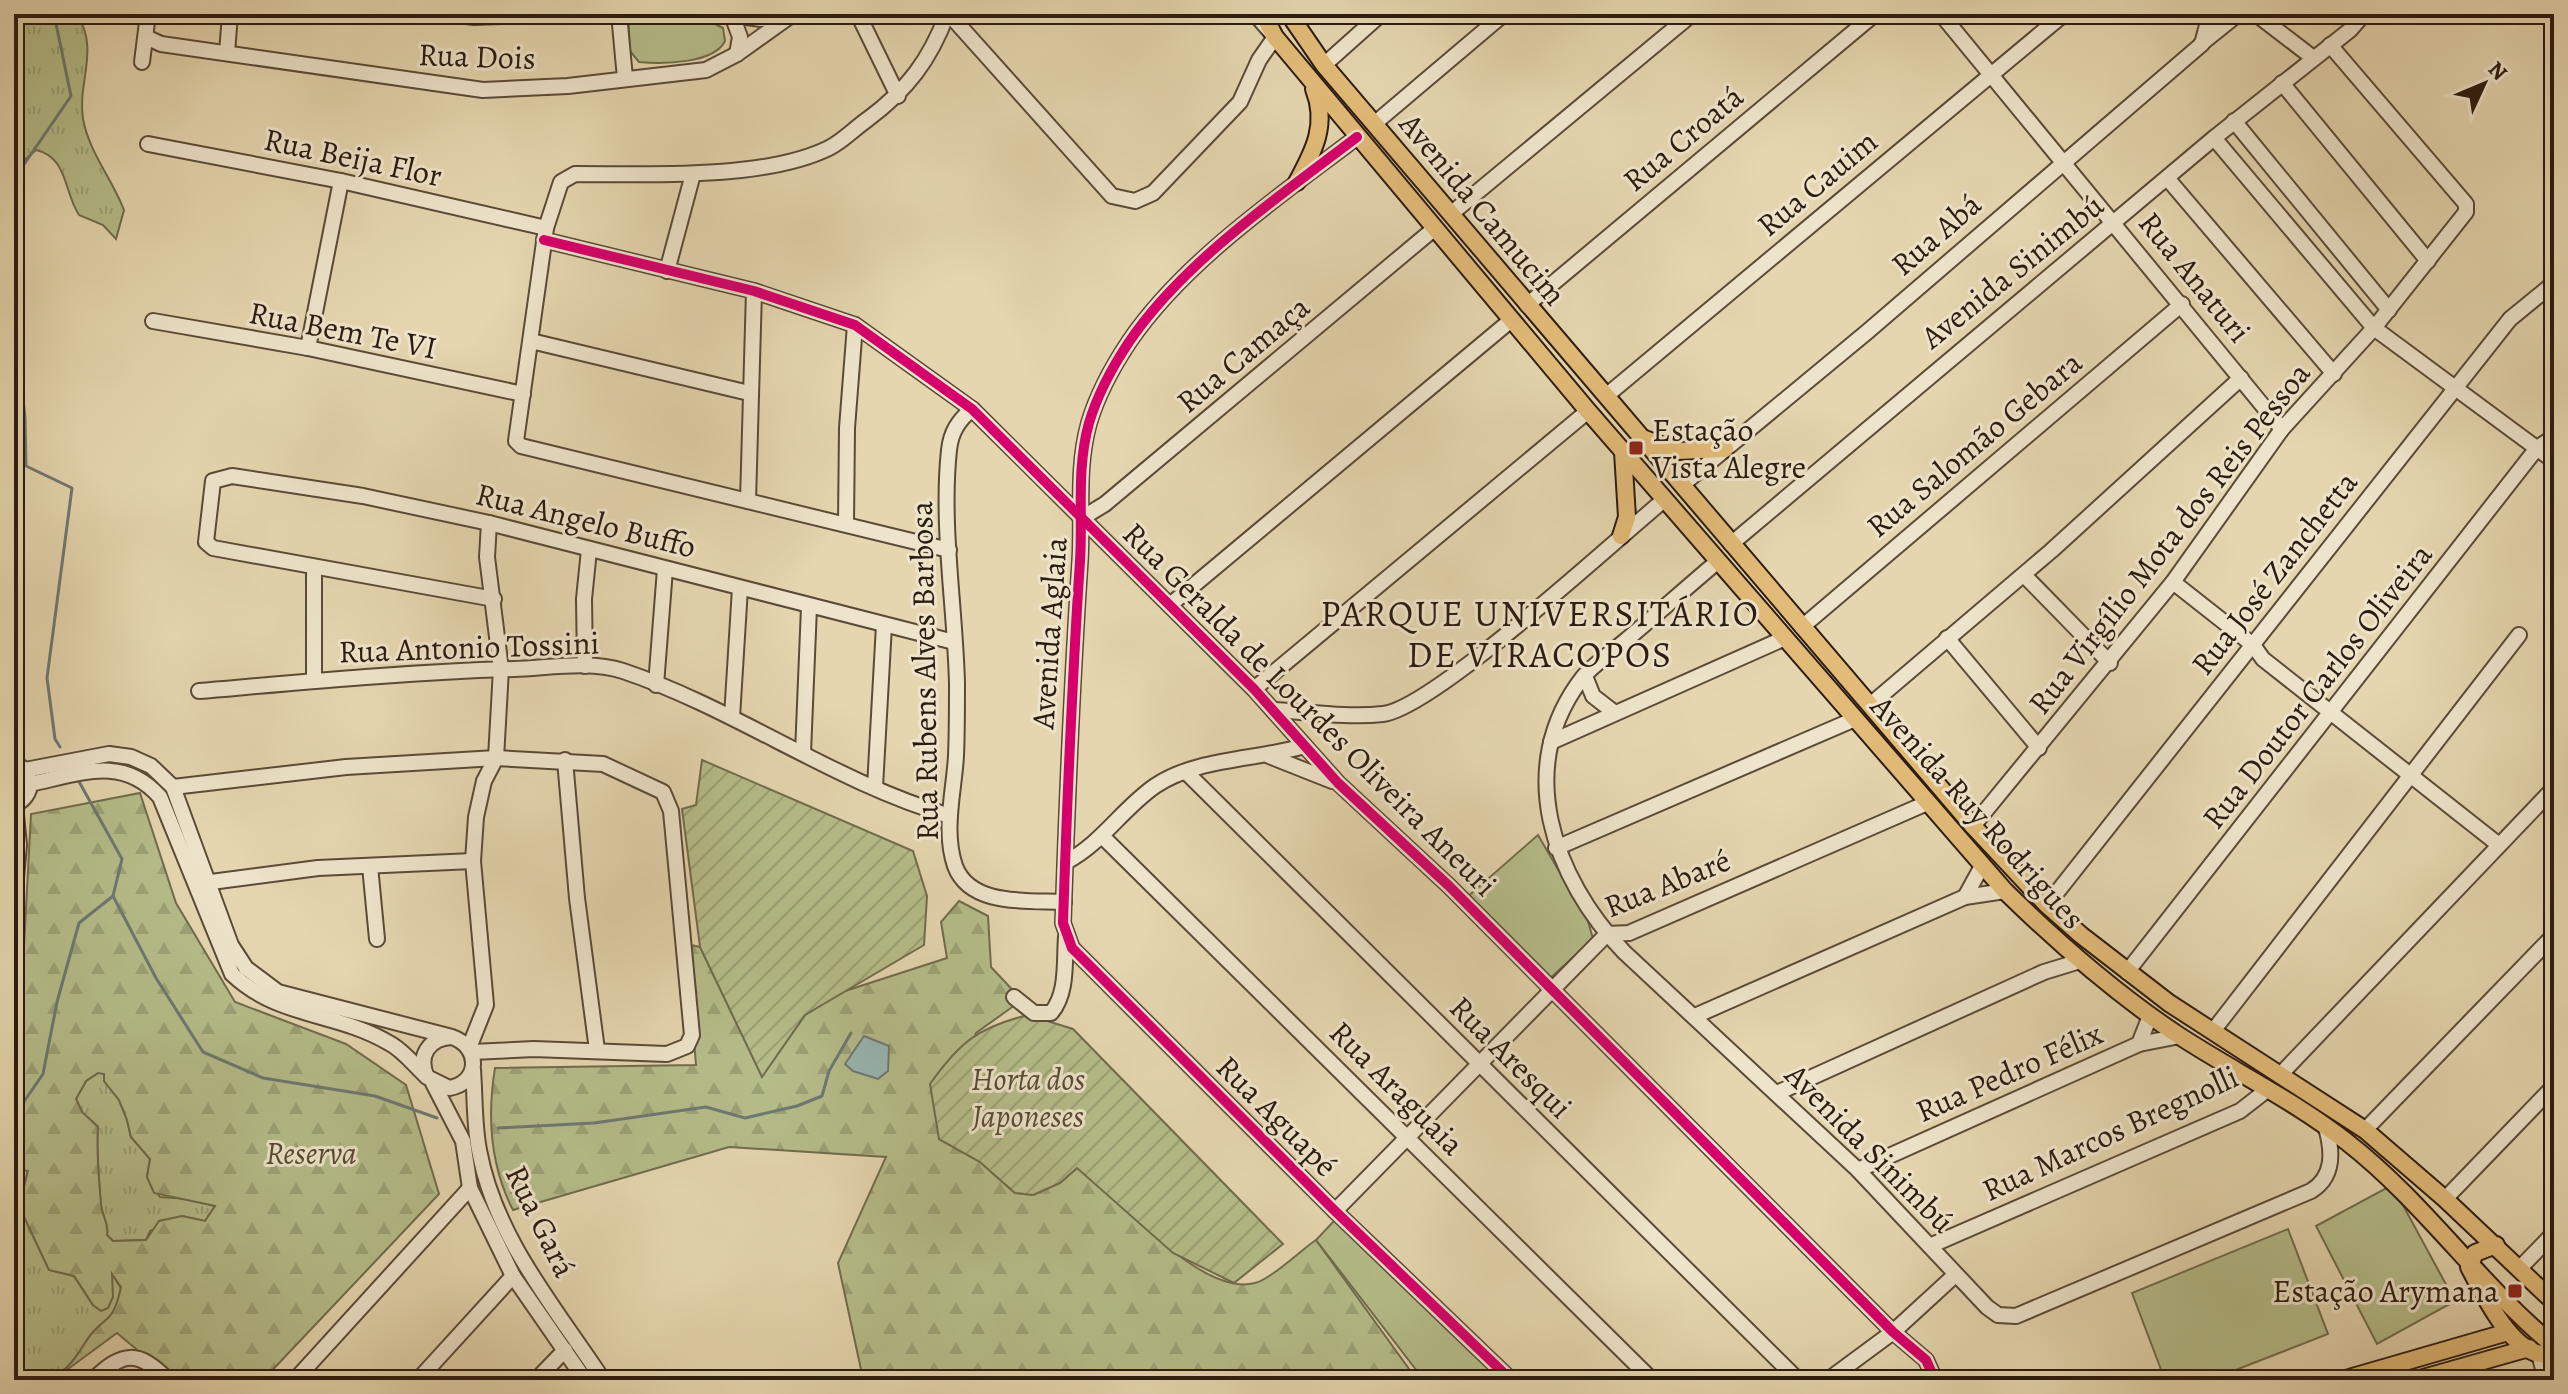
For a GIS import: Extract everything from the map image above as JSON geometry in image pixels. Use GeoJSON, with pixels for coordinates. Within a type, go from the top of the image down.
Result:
{"type":"FeatureCollection","features":[{"type":"Feature","properties":{"kind":"main road","name":"Avenida Camucim"},"geometry":{"type":"LineString","coordinates":[[1263,14],[1275,37],[1357,137],[1623,452]]}},
{"type":"Feature","properties":{"kind":"main road","name":"Avenida Camucim"},"geometry":{"type":"LineString","coordinates":[[1289,14],[1324,65],[1640,437]]}},
{"type":"Feature","properties":{"kind":"main road"},"geometry":{"type":"LineString","coordinates":[[1297,182],[1315,149],[1321,130],[1321,109],[1306,73]]}},
{"type":"Feature","properties":{"kind":"main road"},"geometry":{"type":"LineString","coordinates":[[1357,137],[1374,124]]}},
{"type":"Feature","properties":{"kind":"main road"},"geometry":{"type":"LineString","coordinates":[[1510,321],[1527,305]]}},
{"type":"Feature","properties":{"kind":"main road"},"geometry":{"type":"LineString","coordinates":[[1640,437],[1677,451],[1725,449]]}},
{"type":"Feature","properties":{"kind":"main road","name":"Avenida Ruy Rodrigues"},"geometry":{"type":"LineString","coordinates":[[1640,437],[1973,826],[2047,905],[2127,972],[2365,1130],[2496,1245],[2554,1302]]}},
{"type":"Feature","properties":{"kind":"main road"},"geometry":{"type":"LineString","coordinates":[[1621,536],[1627,517],[1623,452]]}},
{"type":"Feature","properties":{"kind":"main road","name":"Avenida Ruy Rodrigues"},"geometry":{"type":"LineString","coordinates":[[1623,452],[1961,843],[2057,943],[2150,1016],[2326,1128],[2406,1192],[2544,1350]]}},
{"type":"Feature","properties":{"kind":"main road"},"geometry":{"type":"LineString","coordinates":[[1664,500],[1682,485]]}},
{"type":"Feature","properties":{"kind":"main road"},"geometry":{"type":"LineString","coordinates":[[1717,562],[1731,544]]}},
{"type":"Feature","properties":{"kind":"main road"},"geometry":{"type":"LineString","coordinates":[[1961,843],[1973,826]]}},
{"type":"Feature","properties":{"kind":"main road"},"geometry":{"type":"LineString","coordinates":[[2267,1090],[2280,1075]]}},
{"type":"Feature","properties":{"kind":"main road"},"geometry":{"type":"LineString","coordinates":[[2496,1245],[2475,1253],[2469,1267],[2508,1332],[2544,1350]]}},
{"type":"Feature","properties":{"kind":"main road"},"geometry":{"type":"LineString","coordinates":[[2342,1380],[2508,1332]]}},
{"type":"Feature","properties":{"kind":"main road"},"geometry":{"type":"LineString","coordinates":[[2416,1380],[2544,1350]]}},
{"type":"Feature","properties":{"kind":"street"},"geometry":{"type":"LineString","coordinates":[[142,62],[148,14]]}},
{"type":"Feature","properties":{"kind":"street"},"geometry":{"type":"LineString","coordinates":[[227,53],[230,14]]}},
{"type":"Feature","properties":{"kind":"street"},"geometry":{"type":"LineString","coordinates":[[448,14],[474,17],[561,14]]}},
{"type":"Feature","properties":{"kind":"street"},"geometry":{"type":"LineString","coordinates":[[619,14],[625,78]]}},
{"type":"Feature","properties":{"kind":"street"},"geometry":{"type":"LineString","coordinates":[[858,14],[898,96]]}},
{"type":"Feature","properties":{"kind":"street"},"geometry":{"type":"LineString","coordinates":[[949,550],[517,444],[545,234],[554,193],[566,177],[575,174],[693,174],[796,160],[830,147],[898,96],[935,47],[948,14],[1112,196],[1135,201],[1153,193],[1240,102],[1259,60],[1275,37]]}},
{"type":"Feature","properties":{"kind":"street","name":"Avenida Camucim"},"geometry":{"type":"LineString","coordinates":[[1255,14],[1275,37]]}},
{"type":"Feature","properties":{"kind":"street"},"geometry":{"type":"LineString","coordinates":[[1324,65],[1381,14]]}},
{"type":"Feature","properties":{"kind":"street"},"geometry":{"type":"LineString","coordinates":[[1374,124],[1504,14]]}},
{"type":"Feature","properties":{"kind":"street"},"geometry":{"type":"LineString","coordinates":[[1452,213],[1692,14]]}},
{"type":"Feature","properties":{"kind":"street","name":"Rua Croatá"},"geometry":{"type":"LineString","coordinates":[[1527,305],[1875,14]]}},
{"type":"Feature","properties":{"kind":"street","name":"Rua Anaturi"},"geometry":{"type":"LineString","coordinates":[[1941,14],[2282,429]]}},
{"type":"Feature","properties":{"kind":"street","name":"Rua Cauim"},"geometry":{"type":"LineString","coordinates":[[1606,396],[2064,14]]}},
{"type":"Feature","properties":{"kind":"street"},"geometry":{"type":"LineString","coordinates":[[2202,44],[2210,14]]}},
{"type":"Feature","properties":{"kind":"street","name":"Rua Abá"},"geometry":{"type":"LineString","coordinates":[[1682,485],[1867,332],[2063,160],[2238,14]]}},
{"type":"Feature","properties":{"kind":"street"},"geometry":{"type":"LineString","coordinates":[[2256,14],[2312,57]]}},
{"type":"Feature","properties":{"kind":"street","name":"Avenida Sinimbú"},"geometry":{"type":"LineString","coordinates":[[1731,544],[2364,14]]}},
{"type":"Feature","properties":{"kind":"street"},"geometry":{"type":"LineString","coordinates":[[737,54],[740,37],[729,16],[790,15]]}},
{"type":"Feature","properties":{"kind":"street","name":"Rua Dois"},"geometry":{"type":"LineString","coordinates":[[146,37],[161,44],[457,89],[568,86],[706,70],[777,28],[790,15]]}},
{"type":"Feature","properties":{"kind":"street","name":"Rua Virgílio Mota dos Reis Pessoa"},"geometry":{"type":"LineString","coordinates":[[1973,826],[2110,663],[2173,582],[2282,429],[2374,328],[2467,208],[2330,45]]}},
{"type":"Feature","properties":{"kind":"street"},"geometry":{"type":"LineString","coordinates":[[2282,83],[2428,261]]}},
{"type":"Feature","properties":{"kind":"street"},"geometry":{"type":"LineString","coordinates":[[2234,121],[2389,310]]}},
{"type":"Feature","properties":{"kind":"street","name":"Avenida Aglaia"},"geometry":{"type":"LineString","coordinates":[[1066,862],[1068,754],[1082,518],[1079,478],[1090,422],[1127,345],[1144,320],[1180,282],[1297,182],[1357,137]]}},
{"type":"Feature","properties":{"kind":"street"},"geometry":{"type":"LineString","coordinates":[[2214,138],[2374,328],[2554,461]]}},
{"type":"Feature","properties":{"kind":"street","name":"Rua Beija Flor"},"geometry":{"type":"LineString","coordinates":[[148,144],[341,181],[545,234]]}},
{"type":"Feature","properties":{"kind":"street"},"geometry":{"type":"LineString","coordinates":[[667,271],[693,174]]}},
{"type":"Feature","properties":{"kind":"street"},"geometry":{"type":"LineString","coordinates":[[2167,178],[2334,374]]}},
{"type":"Feature","properties":{"kind":"street"},"geometry":{"type":"LineString","coordinates":[[308,348],[341,181]]}},
{"type":"Feature","properties":{"kind":"street","name":"Rua Camaça"},"geometry":{"type":"LineString","coordinates":[[1082,518],[1105,504],[1435,228]]}},
{"type":"Feature","properties":{"kind":"street","name":"Rua Geralda de Lourdes Oliveira Aneuri"},"geometry":{"type":"LineString","coordinates":[[545,234],[667,271],[754,291],[855,325],[972,409],[1254,689],[1338,783],[1552,988],[1893,1332],[1926,1360],[1935,1380]]}},
{"type":"Feature","properties":{"kind":"street","name":"Rua José Zanchetta"},"geometry":{"type":"LineString","coordinates":[[2047,905],[2510,319],[2554,283]]}},
{"type":"Feature","properties":{"kind":"street"},"geometry":{"type":"LineString","coordinates":[[748,501],[754,291]]}},
{"type":"Feature","properties":{"kind":"street","name":"Rua Salomão Gebara"},"geometry":{"type":"LineString","coordinates":[[1802,627],[2182,304]]}},
{"type":"Feature","properties":{"kind":"street","name":"Rua Bem Te VI"},"geometry":{"type":"LineString","coordinates":[[153,321],[308,348],[523,394]]}},
{"type":"Feature","properties":{"kind":"street"},"geometry":{"type":"LineString","coordinates":[[1170,605],[1510,321]]}},
{"type":"Feature","properties":{"kind":"street"},"geometry":{"type":"LineString","coordinates":[[846,523],[847,428],[855,325]]}},
{"type":"Feature","properties":{"kind":"street"},"geometry":{"type":"LineString","coordinates":[[531,341],[749,393]]}},
{"type":"Feature","properties":{"kind":"street"},"geometry":{"type":"LineString","coordinates":[[1870,705],[2024,575],[2241,378]]}},
{"type":"Feature","properties":{"kind":"street","name":"Rua Rubens Alves Barbosa"},"geometry":{"type":"LineString","coordinates":[[972,409],[957,422],[949,449],[956,758],[950,816],[955,866],[968,884],[985,896],[1064,902]]}},
{"type":"Feature","properties":{"kind":"street"},"geometry":{"type":"LineString","coordinates":[[1254,689],[1588,411]]}},
{"type":"Feature","properties":{"kind":"street","name":"Rua Doutor Carlos Oliveira"},"geometry":{"type":"LineString","coordinates":[[2127,972],[2333,713],[2537,448],[2554,437]]}},
{"type":"Feature","properties":{"kind":"street","name":"Rua Angelo Buffo"},"geometry":{"type":"LineString","coordinates":[[314,567],[208,546],[209,491],[213,481],[220,476],[232,476],[363,496],[489,523],[954,642]]}},
{"type":"Feature","properties":{"kind":"street"},"geometry":{"type":"LineString","coordinates":[[1273,710],[1384,714],[1412,705],[1452,678],[1664,500]]}},
{"type":"Feature","properties":{"kind":"street"},"geometry":{"type":"LineString","coordinates":[[23,773],[110,769],[130,773],[146,782],[160,797],[232,974],[250,991],[273,1003],[358,1028],[391,1043],[430,1080],[457,1087],[473,1070],[471,1050],[486,1005],[473,861],[478,805],[484,781],[496,758],[501,669],[487,557],[489,523]]}},
{"type":"Feature","properties":{"kind":"street"},"geometry":{"type":"LineString","coordinates":[[585,666],[584,599],[589,550]]}},
{"type":"Feature","properties":{"kind":"street","name":"Avenida Sinimbú"},"geometry":{"type":"LineString","coordinates":[[1717,562],[1585,676],[1559,717],[1551,742],[1548,796],[1556,848],[1582,901],[1607,934],[1858,1170],[1932,1245],[1954,1276],[1998,1315],[2007,1318],[2040,1307],[2321,1185],[2331,1157],[2326,1128]]}},
{"type":"Feature","properties":{"kind":"street"},"geometry":{"type":"LineString","coordinates":[[314,681],[314,567],[494,599]]}},
{"type":"Feature","properties":{"kind":"street"},"geometry":{"type":"LineString","coordinates":[[656,685],[665,569]]}},
{"type":"Feature","properties":{"kind":"street"},"geometry":{"type":"LineString","coordinates":[[2024,575],[2110,663]]}},
{"type":"Feature","properties":{"kind":"street"},"geometry":{"type":"LineString","coordinates":[[2173,582],[2253,645],[2263,659],[2412,773],[2499,845]]}},
{"type":"Feature","properties":{"kind":"street"},"geometry":{"type":"LineString","coordinates":[[732,717],[740,588]]}},
{"type":"Feature","properties":{"kind":"street"},"geometry":{"type":"LineString","coordinates":[[803,753],[809,607]]}},
{"type":"Feature","properties":{"kind":"street"},"geometry":{"type":"LineString","coordinates":[[875,787],[884,625]]}},
{"type":"Feature","properties":{"kind":"street"},"geometry":{"type":"LineString","coordinates":[[2213,1031],[2519,635]]}},
{"type":"Feature","properties":{"kind":"street"},"geometry":{"type":"LineString","coordinates":[[1551,742],[1785,638]]}},
{"type":"Feature","properties":{"kind":"street"},"geometry":{"type":"LineString","coordinates":[[1947,638],[2039,748]]}},
{"type":"Feature","properties":{"kind":"street","name":"Rua Antonio Tossini"},"geometry":{"type":"LineString","coordinates":[[199,691],[501,669],[585,666],[620,670],[732,717],[913,806],[950,816]]}},
{"type":"Feature","properties":{"kind":"street"},"geometry":{"type":"LineString","coordinates":[[1585,676],[1593,696],[1615,713]]}},
{"type":"Feature","properties":{"kind":"street"},"geometry":{"type":"LineString","coordinates":[[1556,848],[1855,719]]}},
{"type":"Feature","properties":{"kind":"street"},"geometry":{"type":"LineString","coordinates":[[1014,997],[1034,1013],[1051,1013],[1058,1006],[1062,994],[1066,937],[1066,862],[1103,837],[1140,798],[1158,784],[1186,772],[1304,746]]}},
{"type":"Feature","properties":{"kind":"street"},"geometry":{"type":"LineString","coordinates":[[1269,756],[1338,783]]}},
{"type":"Feature","properties":{"kind":"street"},"geometry":{"type":"LineString","coordinates":[[23,773],[80,757],[131,757],[151,766],[173,787],[211,882],[231,945],[246,968],[264,984],[296,997],[452,1037],[471,1050],[679,1052],[687,1046],[692,1035],[671,811],[663,792],[643,780],[603,764],[496,758],[346,767],[173,787]]}},
{"type":"Feature","properties":{"kind":"street"},"geometry":{"type":"LineString","coordinates":[[565,760],[577,898],[597,1050]]}},
{"type":"Feature","properties":{"kind":"street","name":"Rua Aresqui"},"geometry":{"type":"LineString","coordinates":[[1186,772],[1477,1065],[1798,1380]]}},
{"type":"Feature","properties":{"kind":"street"},"geometry":{"type":"LineString","coordinates":[[14,899],[19,845],[14,805],[26,797],[23,773]]}},
{"type":"Feature","properties":{"kind":"street"},"geometry":{"type":"LineString","coordinates":[[2280,1075],[2554,788]]}},
{"type":"Feature","properties":{"kind":"street","name":"Rua Abaré"},"geometry":{"type":"LineString","coordinates":[[1335,1211],[1607,934],[1629,933],[1927,803]]}},
{"type":"Feature","properties":{"kind":"street","name":"Rua Araguaia"},"geometry":{"type":"LineString","coordinates":[[1103,837],[1652,1380]]}},
{"type":"Feature","properties":{"kind":"street"},"geometry":{"type":"LineString","coordinates":[[211,882],[318,868],[473,861]]}},
{"type":"Feature","properties":{"kind":"street"},"geometry":{"type":"LineString","coordinates":[[370,866],[377,939]]}},
{"type":"Feature","properties":{"kind":"street"},"geometry":{"type":"LineString","coordinates":[[1965,897],[1982,866]]}},
{"type":"Feature","properties":{"kind":"street"},"geometry":{"type":"LineString","coordinates":[[1695,1016],[1965,897],[2005,891]]}},
{"type":"Feature","properties":{"kind":"street"},"geometry":{"type":"LineString","coordinates":[[2365,1130],[2554,935]]}},
{"type":"Feature","properties":{"kind":"street","name":"Rua Aguapé"},"geometry":{"type":"LineString","coordinates":[[1066,937],[1072,948],[1335,1211],[1511,1380]]}},
{"type":"Feature","properties":{"kind":"street"},"geometry":{"type":"LineString","coordinates":[[2044,972],[2057,953],[2057,943]]}},
{"type":"Feature","properties":{"kind":"street"},"geometry":{"type":"LineString","coordinates":[[1777,1093],[2044,972],[2080,961]]}},
{"type":"Feature","properties":{"kind":"street","name":"Rua Pedro Félix"},"geometry":{"type":"LineString","coordinates":[[2139,1044],[2150,1016]]}},
{"type":"Feature","properties":{"kind":"street","name":"Rua Pedro Félix"},"geometry":{"type":"LineString","coordinates":[[1858,1170],[2139,1044],[2180,1036]]}},
{"type":"Feature","properties":{"kind":"street"},"geometry":{"type":"LineString","coordinates":[[452,1037],[443,1037],[428,1046],[423,1062],[463,1141],[470,1188],[513,1276],[585,1380]]}},
{"type":"Feature","properties":{"kind":"street","name":"Rua Gará"},"geometry":{"type":"LineString","coordinates":[[473,1070],[479,1149],[488,1186],[518,1255],[603,1380]]}},
{"type":"Feature","properties":{"kind":"street"},"geometry":{"type":"LineString","coordinates":[[2445,1199],[2554,1086]]}},
{"type":"Feature","properties":{"kind":"street","name":"Rua Marcos Bregnolli"},"geometry":{"type":"LineString","coordinates":[[1932,1245],[2240,1111],[2267,1090]]}},
{"type":"Feature","properties":{"kind":"street"},"geometry":{"type":"LineString","coordinates":[[295,1380],[470,1188]]}},
{"type":"Feature","properties":{"kind":"street"},"geometry":{"type":"LineString","coordinates":[[2520,1268],[2554,1233]]}},
{"type":"Feature","properties":{"kind":"street"},"geometry":{"type":"LineString","coordinates":[[418,1380],[513,1276]]}},
{"type":"Feature","properties":{"kind":"street"},"geometry":{"type":"LineString","coordinates":[[1828,1380],[1893,1332],[1954,1276]]}},
{"type":"Feature","properties":{"kind":"street"},"geometry":{"type":"LineString","coordinates":[[536,1380],[565,1350]]}},
{"type":"Feature","properties":{"kind":"street"},"geometry":{"type":"LineString","coordinates":[[2544,1350],[2546,1380]]}},
{"type":"Feature","properties":{"kind":"street"},"geometry":{"type":"LineString","coordinates":[[93,1380],[111,1363],[131,1357],[143,1359],[168,1380]]}},
{"type":"Feature","properties":{"kind":"green space"},"geometry":{"type":"Polygon","coordinates":[[[14,14],[77,14],[84,27],[87,54],[83,119],[90,143],[124,210],[116,239],[103,225],[79,215],[60,168],[46,154],[36,150],[20,164],[14,175],[14,14]]]}},
{"type":"Feature","properties":{"kind":"green space"},"geometry":{"type":"Polygon","coordinates":[[[628,14],[696,14],[723,28],[725,41],[719,49],[699,58],[661,63],[639,62],[630,51],[628,14]]]}},
{"type":"Feature","properties":{"kind":"green space"},"geometry":{"type":"Polygon","coordinates":[[[702,760],[913,851],[927,896],[924,945],[805,1015],[762,1077],[700,947],[682,809],[696,805],[702,760]]]}},
{"type":"Feature","properties":{"kind":"green space","name":"Reserva"},"geometry":{"type":"Polygon","coordinates":[[[140,793],[176,903],[235,1002],[346,1044],[406,1085],[439,1194],[263,1380],[173,1380],[117,1333],[53,1380],[111,1315],[121,1287],[112,1274],[113,1297],[108,1308],[101,1311],[93,1305],[74,1276],[49,1270],[19,1206],[28,1171],[14,1168],[14,999],[22,983],[31,814],[140,793]],[[98,1073],[86,1081],[76,1099],[82,1112],[98,1127],[101,1205],[107,1235],[113,1241],[146,1240],[159,1221],[182,1216],[205,1221],[215,1206],[154,1193],[147,1177],[150,1159],[131,1137],[119,1100],[104,1081],[104,1074],[98,1073]]]}},
{"type":"Feature","properties":{"kind":"green space"},"geometry":{"type":"Polygon","coordinates":[[[1538,835],[1588,921],[1593,939],[1546,982],[1466,898],[1538,835]]]}},
{"type":"Feature","properties":{"kind":"green space"},"geometry":{"type":"Polygon","coordinates":[[[959,901],[988,916],[991,967],[1022,1000],[976,1033],[939,1139],[980,1162],[1015,1193],[1033,1195],[1060,1183],[1077,1168],[1185,1260],[1210,1275],[1233,1283],[1262,1280],[1316,1240],[1417,1380],[1367,1380],[1346,1372],[1249,1380],[919,1380],[918,1376],[862,1374],[838,1263],[886,1157],[729,1147],[513,1210],[499,1176],[492,1140],[491,1105],[495,1068],[696,1065],[686,944],[700,947],[762,1076],[805,1015],[842,992],[947,958],[941,922],[959,901]]]}},
{"type":"Feature","properties":{"kind":"green space","name":"Horta dos Japoneses"},"geometry":{"type":"Polygon","coordinates":[[[1028,1015],[1073,1029],[1283,1244],[1234,1283],[1173,1253],[1077,1168],[1060,1183],[1033,1195],[1015,1193],[980,1162],[939,1139],[930,1084],[971,1039],[996,1025],[1028,1015]]]}},
{"type":"Feature","properties":{"kind":"green space"},"geometry":{"type":"Polygon","coordinates":[[[98,1073],[104,1073],[104,1081],[119,1100],[131,1137],[150,1159],[147,1177],[160,1197],[189,1199],[215,1206],[205,1221],[182,1216],[150,1231],[146,1240],[113,1241],[107,1235],[101,1205],[98,1127],[82,1112],[76,1099],[86,1081],[98,1073]]]}},
{"type":"Feature","properties":{"kind":"green space"},"geometry":{"type":"Polygon","coordinates":[[[14,1168],[28,1170],[19,1206],[49,1270],[74,1276],[93,1305],[111,1273],[121,1288],[111,1315],[53,1380],[14,1380],[14,1168]]]}},
{"type":"Feature","properties":{"kind":"green space"},"geometry":{"type":"Polygon","coordinates":[[[2392,1185],[2455,1301],[2377,1344],[2316,1226],[2392,1185]]]}},
{"type":"Feature","properties":{"kind":"green space"},"geometry":{"type":"Polygon","coordinates":[[[1335,1220],[1501,1380],[1424,1380],[1316,1240],[1335,1220]]]}},
{"type":"Feature","properties":{"kind":"green space"},"geometry":{"type":"Polygon","coordinates":[[[2288,1229],[2328,1334],[2210,1380],[2165,1380],[2132,1293],[2288,1229]]]}},
{"type":"Feature","properties":{"kind":"water"},"geometry":{"type":"Polygon","coordinates":[[[864,1036],[889,1046],[888,1071],[878,1079],[853,1071],[845,1064],[864,1036]]]}},
{"type":"Feature","properties":{"kind":"waterway"},"geometry":{"type":"LineString","coordinates":[[14,179],[71,96],[54,14]]}},
{"type":"Feature","properties":{"kind":"waterway"},"geometry":{"type":"LineString","coordinates":[[14,320],[25,418],[26,466],[72,488],[47,678],[55,739],[60,747]]}},
{"type":"Feature","properties":{"kind":"waterway"},"geometry":{"type":"LineString","coordinates":[[14,1116],[43,1074],[57,1002],[79,923],[113,896],[122,859],[77,778]]}},
{"type":"Feature","properties":{"kind":"waterway"},"geometry":{"type":"LineString","coordinates":[[113,896],[156,978],[203,1052],[263,1078],[375,1096],[437,1118]]}},
{"type":"Feature","properties":{"kind":"waterway"},"geometry":{"type":"LineString","coordinates":[[498,1128],[594,1123],[706,1107],[745,1118],[797,1106],[822,1096],[829,1071],[851,1033]]}},
{"type":"Feature","properties":{"kind":"cycle path"},"geometry":{"type":"LineString","coordinates":[[1357,137],[1235,231],[1177,284],[1129,342],[1092,413],[1081,475],[1081,544],[1063,923],[1072,948],[1335,1211],[1511,1380]]}},
{"type":"Feature","properties":{"kind":"cycle path"},"geometry":{"type":"LineString","coordinates":[[544,240],[754,291],[855,325],[972,409],[1254,689],[1338,783],[1449,886],[1893,1332],[1926,1360],[1935,1380]]}},
{"type":"Feature","properties":{"kind":"place","name":"Estação Vista Alegre"},"geometry":{"type":"Point","coordinates":[1636,448]}},
{"type":"Feature","properties":{"kind":"place","name":"Estação Arymana"},"geometry":{"type":"Point","coordinates":[2515,1291]}},
{"type":"Feature","properties":{"kind":"district","name":"PARQUE UNIVERSITÁRIO DE VIRACOPOS"},"geometry":{"type":"Point","coordinates":[1540,634]}}]}
